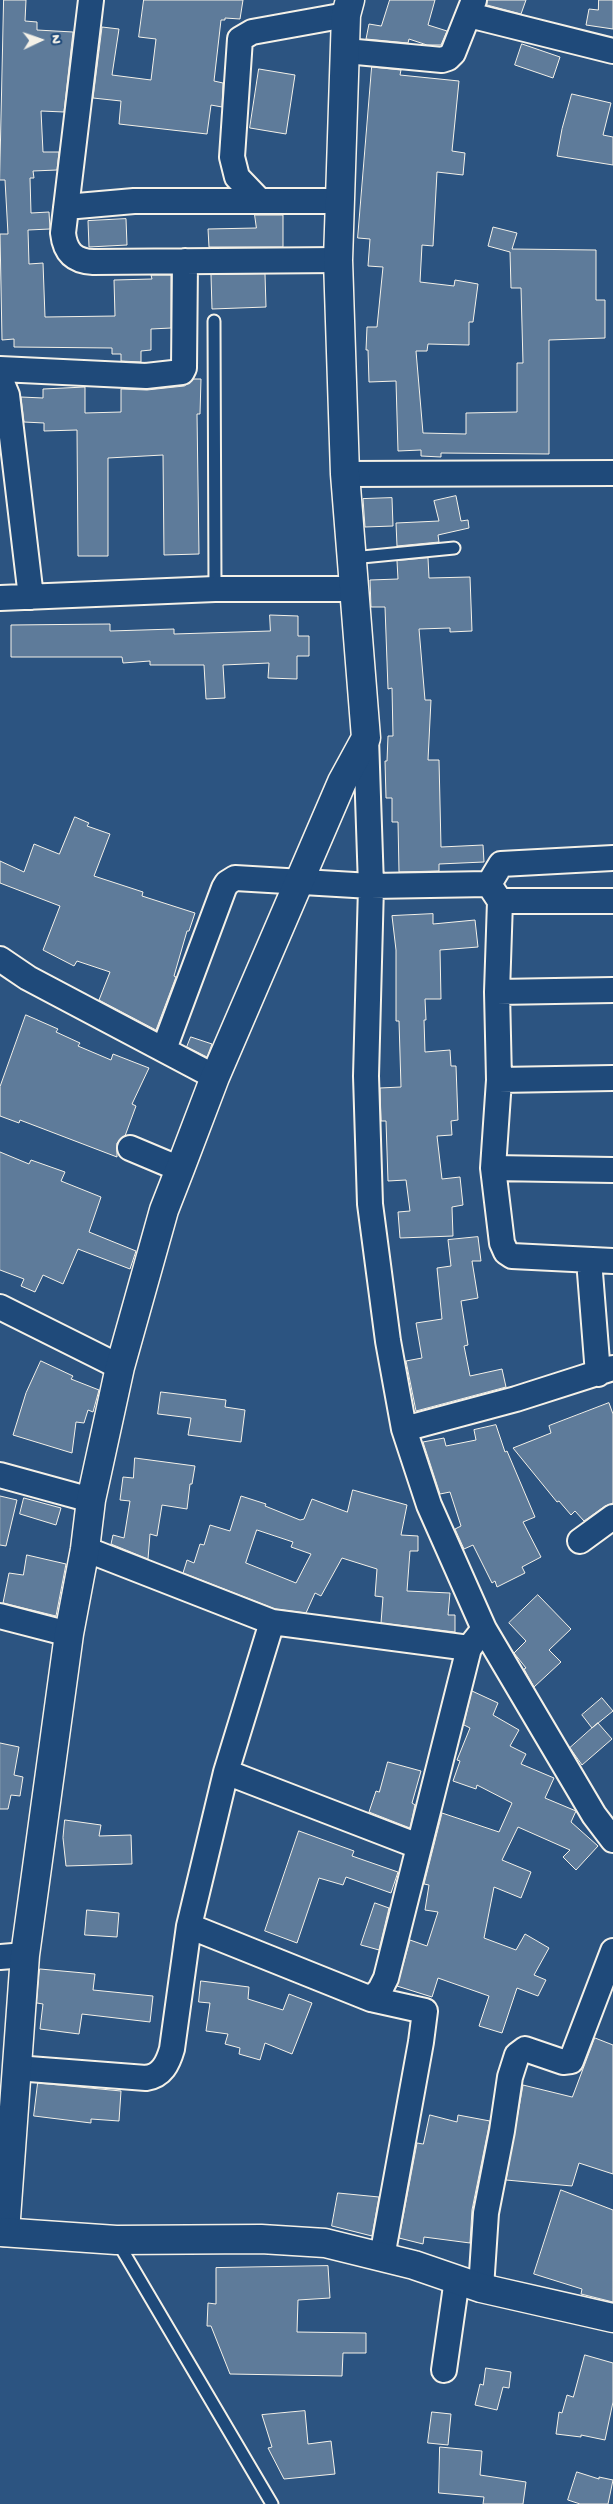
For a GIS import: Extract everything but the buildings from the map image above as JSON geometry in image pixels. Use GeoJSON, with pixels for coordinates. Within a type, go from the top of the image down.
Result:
{"type":"FeatureCollection","features":[{"type":"Feature","properties":{"kind":"street"},"geometry":{"type":"LineString","coordinates":[[91,0],[66,207],[64,240],[68,251],[76,259],[93,262],[338,260]]}},
{"type":"Feature","properties":{"kind":"street"},"geometry":{"type":"LineString","coordinates":[[260,200],[237,178],[232,157],[240,39],[252,32],[348,7],[338,260],[345,474],[366,738],[371,886],[366,1076],[370,1204],[388,1340],[404,1429],[429,1505],[484,1629],[594,1815],[613,1840]]}},
{"type":"Feature","properties":{"kind":"street"},"geometry":{"type":"LineString","coordinates":[[346,51],[442,60],[448,58],[453,53],[471,8],[613,51]]}},
{"type":"Feature","properties":{"kind":"street"},"geometry":{"type":"LineString","coordinates":[[66,207],[134,201],[340,201]]}},
{"type":"Feature","properties":{"kind":"street"},"geometry":{"type":"LineString","coordinates":[[0,369],[146,376],[182,372],[184,368],[185,261]]}},
{"type":"Feature","properties":{"kind":"street"},"geometry":{"type":"LineString","coordinates":[[0,378],[7,395],[31,597]]}},
{"type":"Feature","properties":{"kind":"street"},"geometry":{"type":"LineString","coordinates":[[345,474],[613,472]]}},
{"type":"Feature","properties":{"kind":"street"},"geometry":{"type":"LineString","coordinates":[[0,598],[215,589],[354,589]]}},
{"type":"Feature","properties":{"kind":"street"},"geometry":{"type":"LineString","coordinates":[[366,738],[342,782],[215,1077],[164,1210],[120,1367],[91,1500],[85,1550],[12,1956],[16,2068],[2,2232],[116,2240],[261,2239],[325,2243],[382,2257],[469,2284],[613,2318]]}},
{"type":"Feature","properties":{"kind":"street"},"geometry":{"type":"LineString","coordinates":[[613,858],[501,864],[494,892],[499,1080],[493,1168],[502,1243],[506,1252],[512,1256],[613,1261]]}},
{"type":"Feature","properties":{"kind":"street"},"geometry":{"type":"LineString","coordinates":[[164,1049],[227,883],[235,878],[613,900]]}},
{"type":"Feature","properties":{"kind":"street"},"geometry":{"type":"LineString","coordinates":[[0,959],[28,978],[215,1077]]}},
{"type":"Feature","properties":{"kind":"street"},"geometry":{"type":"LineString","coordinates":[[497,992],[613,990]]}},
{"type":"Feature","properties":{"kind":"street"},"geometry":{"type":"LineString","coordinates":[[499,1080],[613,1078]]}},
{"type":"Feature","properties":{"kind":"street"},"geometry":{"type":"LineString","coordinates":[[130,1148],[180,1169]]}},
{"type":"Feature","properties":{"kind":"street"},"geometry":{"type":"LineString","coordinates":[[493,1168],[613,1170]]}},
{"type":"Feature","properties":{"kind":"street"},"geometry":{"type":"LineString","coordinates":[[404,1429],[605,1371],[589,1260]]}},
{"type":"Feature","properties":{"kind":"street"},"geometry":{"type":"LineString","coordinates":[[0,1307],[120,1367]]}},
{"type":"Feature","properties":{"kind":"street"},"geometry":{"type":"LineString","coordinates":[[0,1475],[91,1500]]}},
{"type":"Feature","properties":{"kind":"street"},"geometry":{"type":"LineString","coordinates":[[580,1541],[613,1517]]}},
{"type":"Feature","properties":{"kind":"street"},"geometry":{"type":"LineString","coordinates":[[85,1550],[272,1622],[469,1648]]}},
{"type":"Feature","properties":{"kind":"street"},"geometry":{"type":"LineString","coordinates":[[0,1616],[69,1634]]}},
{"type":"Feature","properties":{"kind":"street"},"geometry":{"type":"LineString","coordinates":[[16,2068],[146,2078],[161,2072],[170,2059],[189,1926],[226,1772],[272,1622]]}},
{"type":"Feature","properties":{"kind":"street"},"geometry":{"type":"LineString","coordinates":[[371,1999],[380,1990],[386,1978],[469,1648],[484,1629]]}},
{"type":"Feature","properties":{"kind":"street"},"geometry":{"type":"LineString","coordinates":[[226,1772],[418,1846]]}},
{"type":"Feature","properties":{"kind":"street"},"geometry":{"type":"LineString","coordinates":[[189,1926],[371,1999],[425,2011],[382,2257]]}},
{"type":"Feature","properties":{"kind":"street"},"geometry":{"type":"LineString","coordinates":[[444,2370],[469,2284],[486,2213],[510,2077],[517,2055],[525,2049],[563,2062],[571,2060],[613,1951]]}},
{"type":"Feature","properties":{"kind":"lane"},"geometry":{"type":"LineString","coordinates":[[214,321],[215,589]]}},
{"type":"Feature","properties":{"kind":"lane"},"geometry":{"type":"LineString","coordinates":[[352,558],[454,548]]}},
{"type":"Feature","properties":{"kind":"lane"},"geometry":{"type":"LineString","coordinates":[[116,2240],[272,2504]]}}]}
